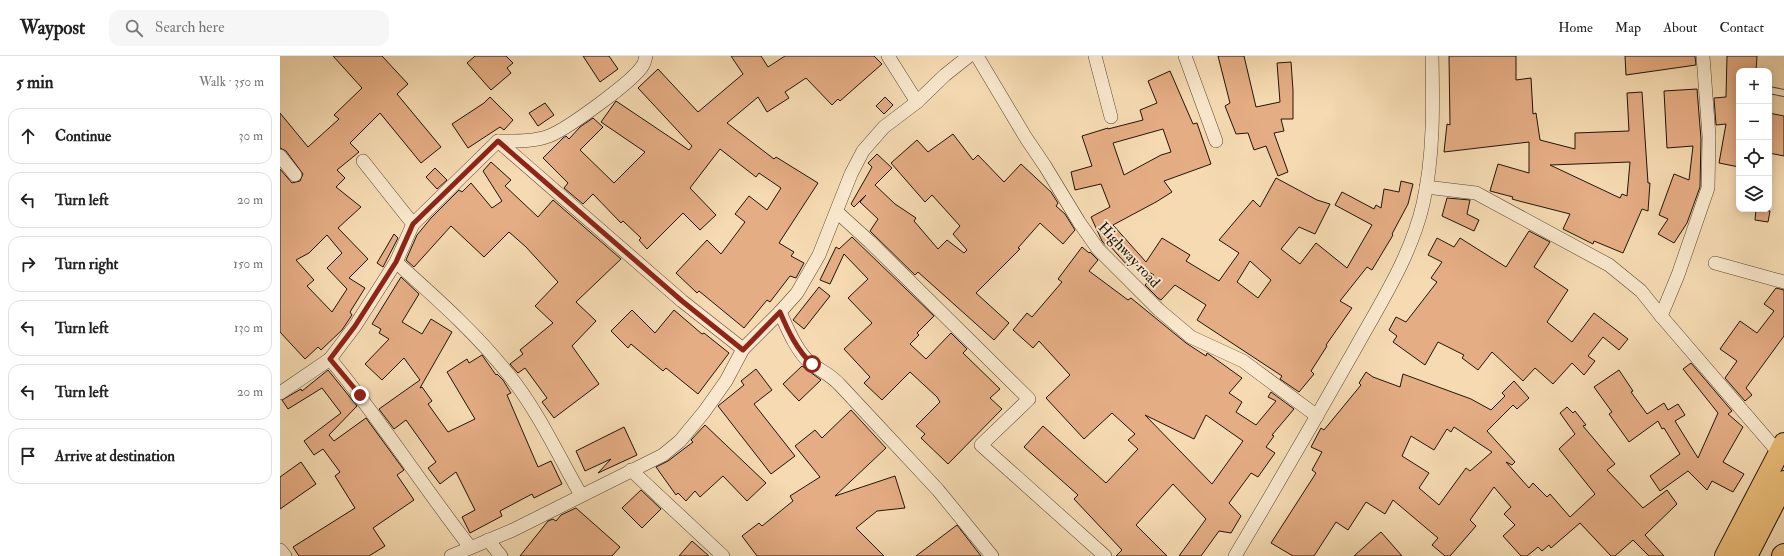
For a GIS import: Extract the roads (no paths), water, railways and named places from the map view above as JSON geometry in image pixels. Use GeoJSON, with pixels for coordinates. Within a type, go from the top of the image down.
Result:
{"type":"FeatureCollection","features":[{"type":"Feature","properties":{"kind":"highway"},"geometry":{"type":"LineString","coordinates":[[1746,556],[1784,482]]}},
{"type":"Feature","properties":{"kind":"main road"},"geometry":{"type":"LineString","coordinates":[[1725,556],[1782,448]]}},
{"type":"Feature","properties":{"kind":"street"},"geometry":{"type":"LineString","coordinates":[[280,393],[330,359],[355,326],[396,262],[413,224],[498,141],[524,141],[548,136],[565,128],[623,85],[643,65],[646,56]]}},
{"type":"Feature","properties":{"kind":"street"},"geometry":{"type":"LineString","coordinates":[[888,56],[917,102]]}},
{"type":"Feature","properties":{"kind":"street"},"geometry":{"type":"LineString","coordinates":[[451,556],[512,530],[663,455],[680,441],[704,412],[726,381],[743,350],[780,312],[796,293],[819,255],[851,174],[863,151],[884,127],[917,102],[945,75],[969,56]]}},
{"type":"Feature","properties":{"kind":"street","name":"Highway road"},"geometry":{"type":"LineString","coordinates":[[977,56],[1026,138],[1079,222],[1098,249],[1159,310],[1191,337],[1243,361],[1317,416]]}},
{"type":"Feature","properties":{"kind":"street"},"geometry":{"type":"LineString","coordinates":[[1095,56],[1111,117]]}},
{"type":"Feature","properties":{"kind":"street"},"geometry":{"type":"LineString","coordinates":[[1185,56],[1216,141]]}},
{"type":"Feature","properties":{"kind":"street"},"geometry":{"type":"LineString","coordinates":[[1235,556],[1317,416],[1396,276],[1414,235],[1426,187],[1433,126],[1432,56]]}},
{"type":"Feature","properties":{"kind":"street"},"geometry":{"type":"LineString","coordinates":[[1661,316],[1678,274],[1708,188],[1709,136],[1703,56]]}},
{"type":"Feature","properties":{"kind":"street"},"geometry":{"type":"LineString","coordinates":[[498,141],[682,301],[743,350]]}},
{"type":"Feature","properties":{"kind":"street"},"geometry":{"type":"LineString","coordinates":[[280,156],[295,175]]}},
{"type":"Feature","properties":{"kind":"street"},"geometry":{"type":"LineString","coordinates":[[363,161],[413,224]]}},
{"type":"Feature","properties":{"kind":"street"},"geometry":{"type":"LineString","coordinates":[[1426,187],[1476,194],[1609,265],[1642,291],[1661,316],[1782,448]]}},
{"type":"Feature","properties":{"kind":"street"},"geometry":{"type":"LineString","coordinates":[[837,212],[870,242],[1028,399],[981,444],[1105,556]]}},
{"type":"Feature","properties":{"kind":"street"},"geometry":{"type":"LineString","coordinates":[[396,262],[459,320],[510,376],[534,413],[581,495]]}},
{"type":"Feature","properties":{"kind":"street"},"geometry":{"type":"LineString","coordinates":[[1715,263],[1784,282]]}},
{"type":"Feature","properties":{"kind":"street"},"geometry":{"type":"LineString","coordinates":[[780,312],[789,333],[806,358],[812,364],[830,375],[840,385],[938,490],[992,556]]}},
{"type":"Feature","properties":{"kind":"street"},"geometry":{"type":"LineString","coordinates":[[330,359],[360,395],[431,497],[470,547]]}},
{"type":"Feature","properties":{"kind":"street"},"geometry":{"type":"LineString","coordinates":[[631,470],[722,556]]}},
{"type":"Feature","properties":{"kind":"street"},"geometry":{"type":"LineString","coordinates":[[488,540],[501,556]]}},
{"type":"Feature","properties":{"kind":"street"},"geometry":{"type":"LineString","coordinates":[[280,550],[285,556]]}},
{"type":"Feature","properties":{"kind":"lane"},"geometry":{"type":"LineString","coordinates":[[1772,91],[1784,93]]}}]}
